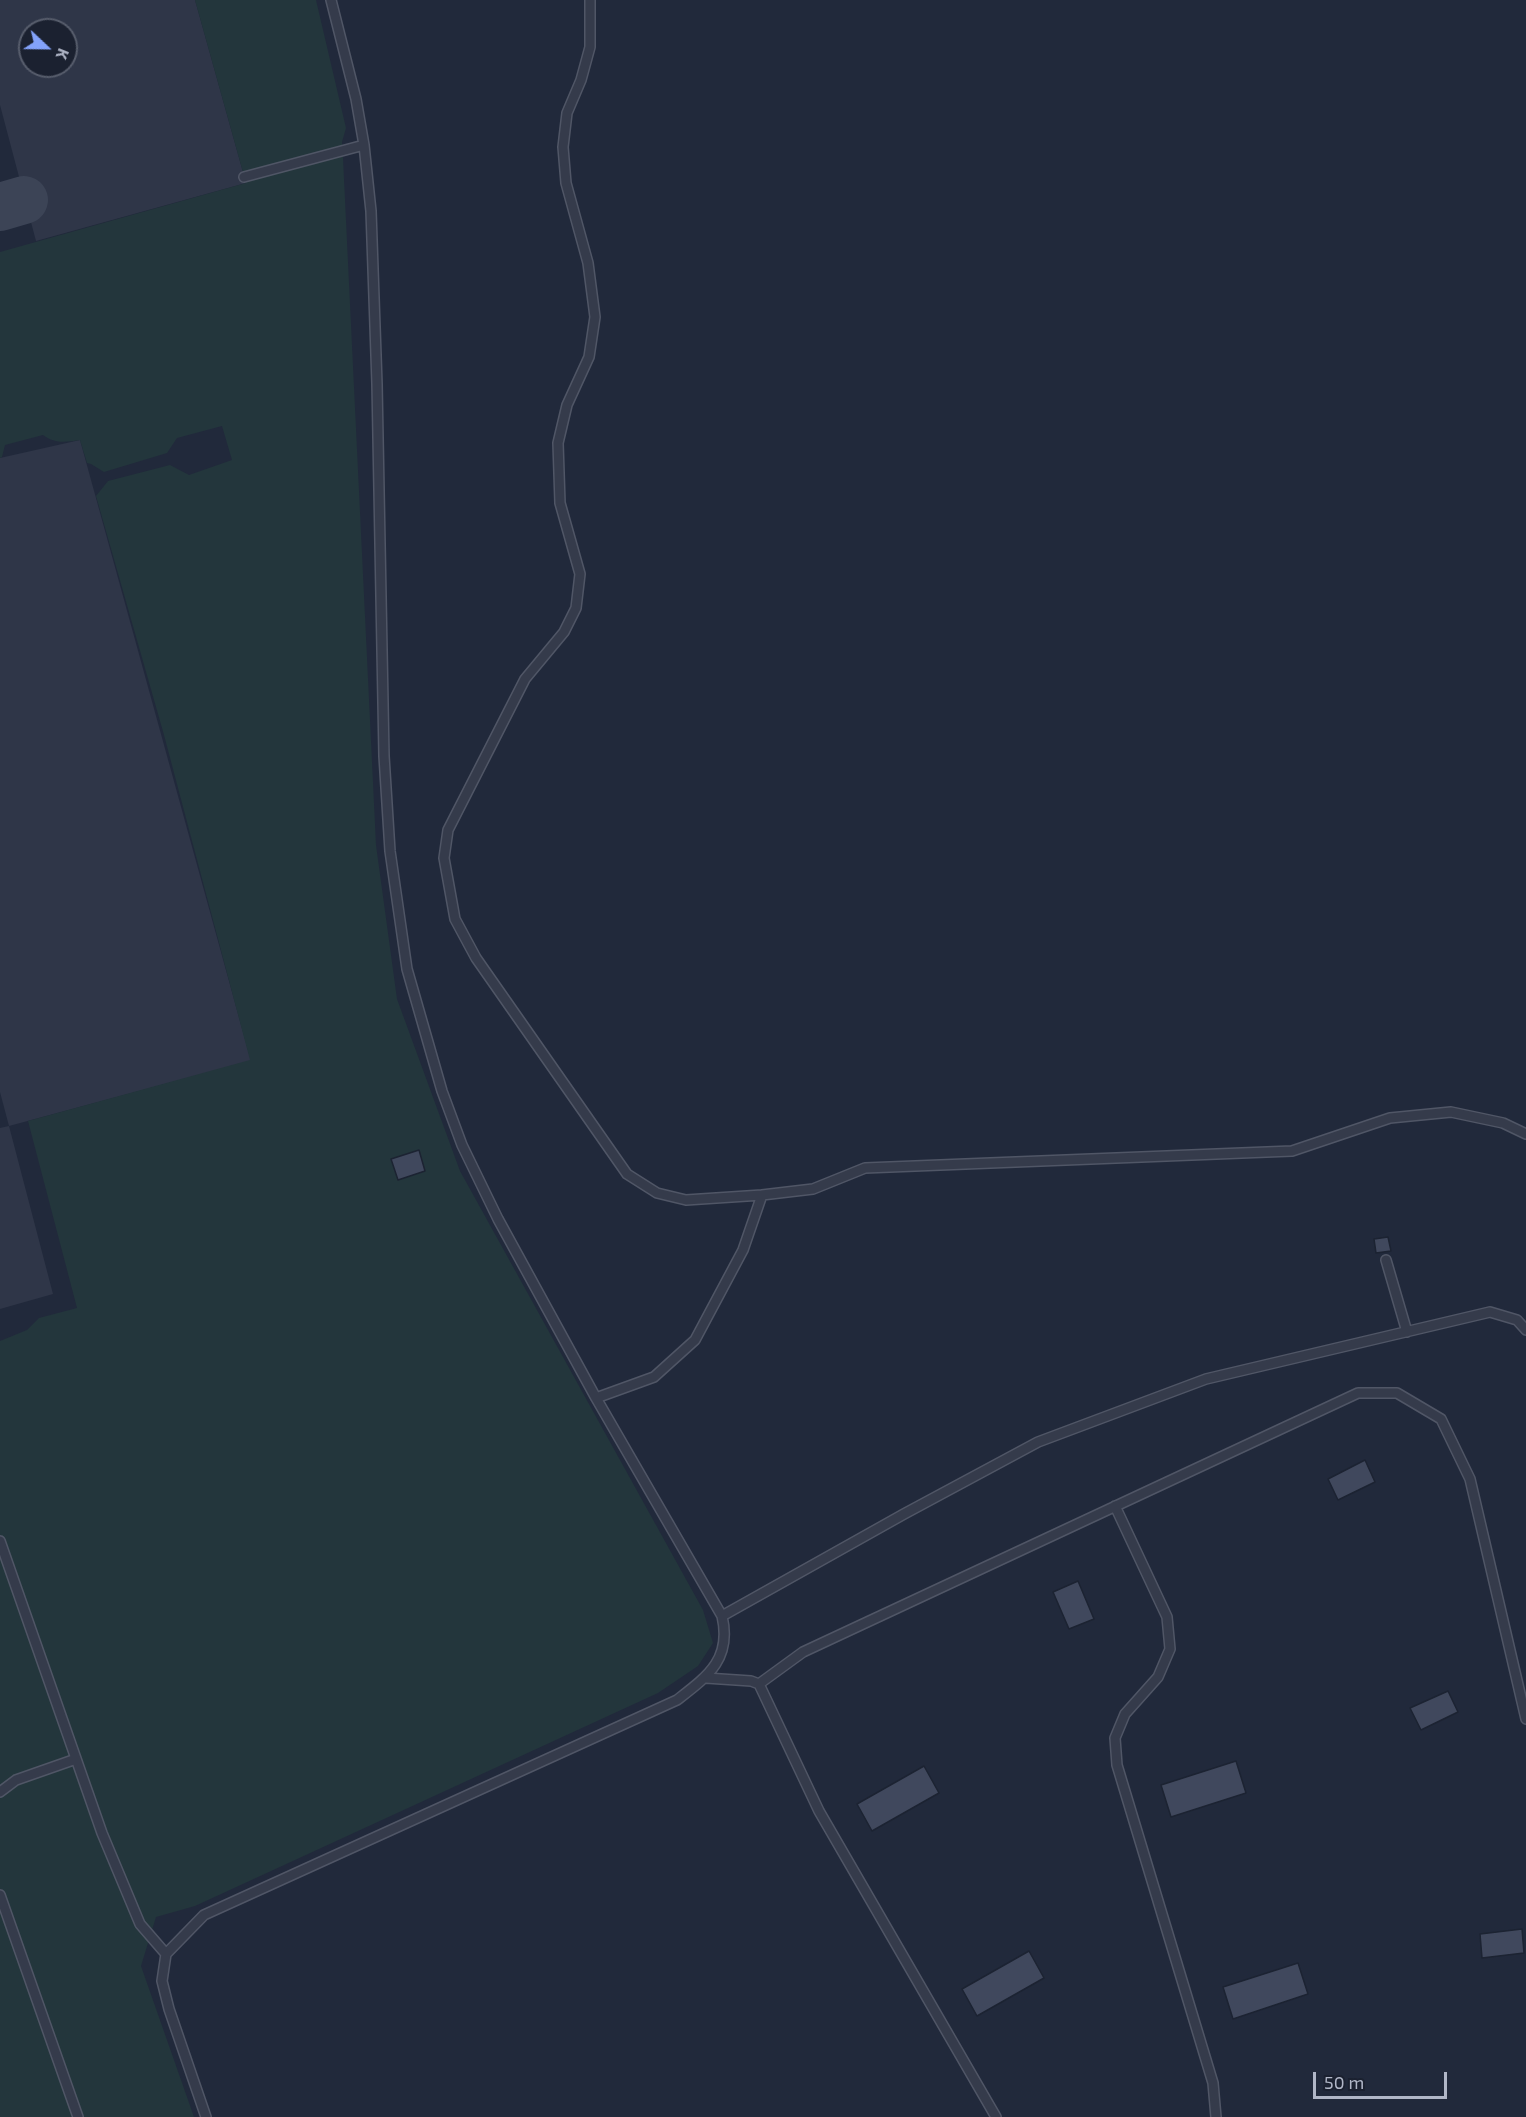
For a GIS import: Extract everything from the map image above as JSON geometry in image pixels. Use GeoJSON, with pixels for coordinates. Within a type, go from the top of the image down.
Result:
{"type":"FeatureCollection","features":[{"type":"Feature","properties":{"kind":"lane"},"geometry":{"type":"LineString","coordinates":[[206,2117],[169,2009],[162,1981],[166,1954],[204,1915],[677,1700],[706,1678],[723,1653],[725,1631],[722,1617],[596,1398],[498,1219],[462,1145],[433,1060],[407,969],[390,851],[384,756],[377,384],[371,211],[364,145],[356,99],[331,0]]}},
{"type":"Feature","properties":{"kind":"lane"},"geometry":{"type":"LineString","coordinates":[[590,0],[590,47],[581,80],[567,112],[563,147],[566,183],[588,263],[595,317],[589,357],[567,405],[558,442],[560,503],[580,574],[576,608],[564,632],[525,680],[448,830],[444,858],[455,919],[476,958],[627,1174],[657,1193],[686,1200],[813,1189],[865,1168],[1292,1151],[1390,1118],[1451,1112],[1503,1123],[1526,1134]]}},
{"type":"Feature","properties":{"kind":"lane"},"geometry":{"type":"LineString","coordinates":[[244,177],[364,145]]}},
{"type":"Feature","properties":{"kind":"lane"},"geometry":{"type":"LineString","coordinates":[[596,1398],[654,1377],[695,1340],[743,1250],[762,1195]]}},
{"type":"Feature","properties":{"kind":"lane"},"geometry":{"type":"LineString","coordinates":[[1386,1260],[1407,1332]]}},
{"type":"Feature","properties":{"kind":"lane"},"geometry":{"type":"LineString","coordinates":[[722,1617],[904,1514],[1038,1442],[1206,1379],[1490,1312],[1517,1320],[1526,1330]]}},
{"type":"Feature","properties":{"kind":"lane"},"geometry":{"type":"LineString","coordinates":[[759,1684],[802,1652],[1358,1394],[1397,1393],[1441,1419],[1470,1479],[1526,1719]]}},
{"type":"Feature","properties":{"kind":"lane"},"geometry":{"type":"LineString","coordinates":[[1115,1506],[1167,1617],[1170,1648],[1158,1677],[1125,1714],[1115,1737],[1117,1765],[1213,2083],[1216,2117]]}},
{"type":"Feature","properties":{"kind":"lane"},"geometry":{"type":"LineString","coordinates":[[0,1541],[102,1833],[140,1924],[166,1954]]}},
{"type":"Feature","properties":{"kind":"lane"},"geometry":{"type":"LineString","coordinates":[[706,1678],[751,1681],[759,1684],[819,1811],[996,2117]]}},
{"type":"Feature","properties":{"kind":"lane"},"geometry":{"type":"LineString","coordinates":[[0,1792],[23,1778],[76,1759]]}},
{"type":"Feature","properties":{"kind":"lane"},"geometry":{"type":"LineString","coordinates":[[0,1895],[78,2117]]}},
{"type":"Feature","properties":{"kind":"shaded area"},"geometry":{"type":"Polygon","coordinates":[[[0,0],[195,0],[246,183],[36,241],[0,105],[0,0]]]}},
{"type":"Feature","properties":{"kind":"shaded area"},"geometry":{"type":"Polygon","coordinates":[[[195,0],[316,0],[346,128],[342,142],[376,845],[397,999],[460,1171],[703,1610],[713,1643],[698,1666],[658,1693],[195,1906],[156,1917],[141,1966],[194,2117],[0,2117],[0,1341],[27,1330],[39,1318],[77,1308],[28,1121],[250,1060],[164,735],[96,496],[108,481],[170,465],[189,475],[232,460],[222,426],[177,438],[167,453],[104,472],[87,463],[80,440],[56,441],[43,435],[5,445],[0,458],[0,252],[246,183],[195,0]]]}},
{"type":"Feature","properties":{"kind":"shaded area"},"geometry":{"type":"Polygon","coordinates":[[[80,440],[251,1061],[9,1126],[0,1092],[0,458],[80,440]]]}},
{"type":"Feature","properties":{"kind":"shaded area"},"geometry":{"type":"Polygon","coordinates":[[[9,1126],[53,1294],[0,1309],[0,1128],[9,1126]]]}},
{"type":"Feature","properties":{"kind":"building"},"geometry":{"type":"Polygon","coordinates":[[[419,1150],[425,1171],[398,1180],[391,1159],[419,1150]]]}},
{"type":"Feature","properties":{"kind":"building"},"geometry":{"type":"Polygon","coordinates":[[[1388,1237],[1391,1251],[1376,1253],[1374,1239],[1388,1237]]]}},
{"type":"Feature","properties":{"kind":"building"},"geometry":{"type":"Polygon","coordinates":[[[1365,1460],[1375,1482],[1338,1500],[1328,1479],[1365,1460]]]}},
{"type":"Feature","properties":{"kind":"building"},"geometry":{"type":"Polygon","coordinates":[[[1078,1581],[1094,1619],[1069,1629],[1053,1592],[1078,1581]]]}},
{"type":"Feature","properties":{"kind":"building"},"geometry":{"type":"Polygon","coordinates":[[[1448,1691],[1458,1712],[1421,1730],[1410,1708],[1448,1691]]]}},
{"type":"Feature","properties":{"kind":"building"},"geometry":{"type":"Polygon","coordinates":[[[1236,1761],[1246,1793],[1171,1817],[1161,1785],[1236,1761]]]}},
{"type":"Feature","properties":{"kind":"building"},"geometry":{"type":"Polygon","coordinates":[[[924,1766],[939,1793],[872,1831],[857,1804],[924,1766]]]}},
{"type":"Feature","properties":{"kind":"building"},"geometry":{"type":"Polygon","coordinates":[[[1522,1929],[1524,1953],[1482,1958],[1480,1934],[1522,1929]]]}},
{"type":"Feature","properties":{"kind":"building"},"geometry":{"type":"Polygon","coordinates":[[[1029,1951],[1044,1978],[977,2016],[962,1989],[1029,1951]]]}},
{"type":"Feature","properties":{"kind":"building"},"geometry":{"type":"Polygon","coordinates":[[[1298,1963],[1308,1994],[1233,2019],[1223,1987],[1298,1963]]]}},
{"type":"Feature","properties":{"kind":"taxiway"},"geometry":{"type":"LineString","coordinates":[[0,207],[24,200]]}}]}
